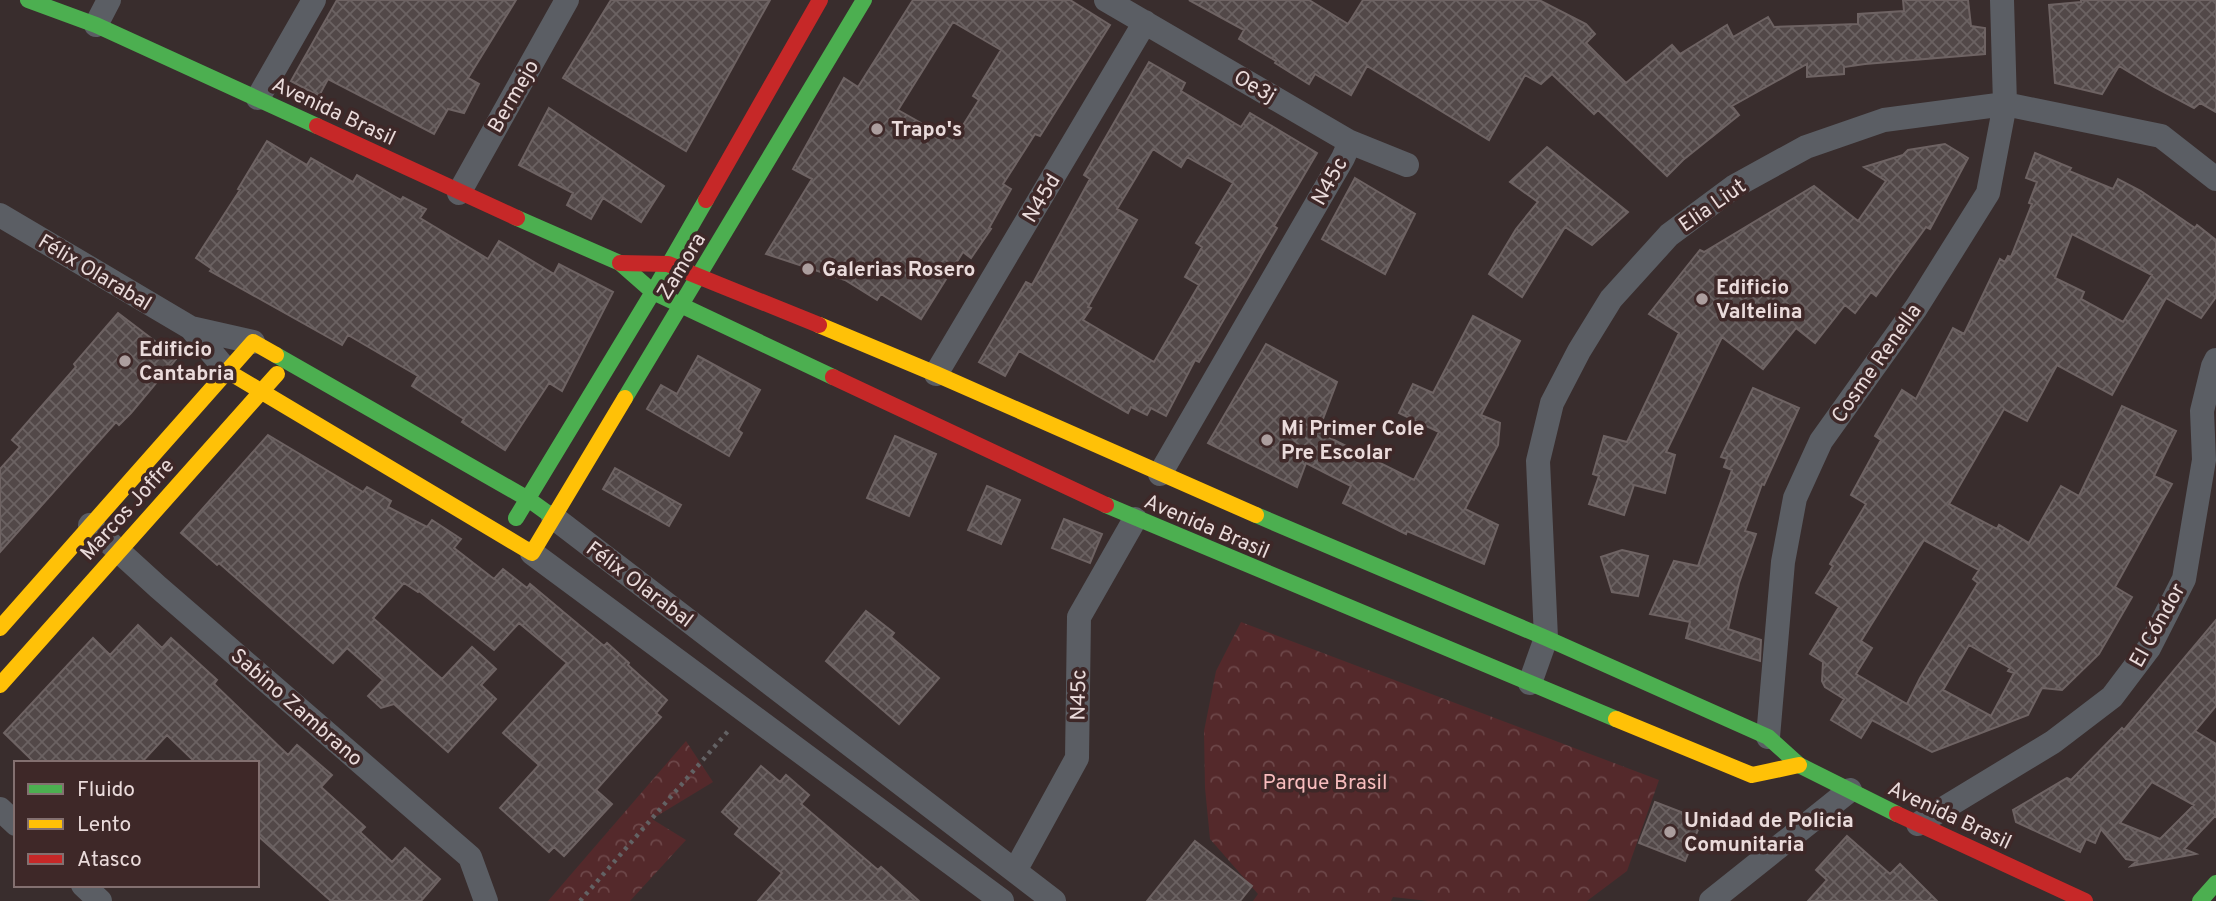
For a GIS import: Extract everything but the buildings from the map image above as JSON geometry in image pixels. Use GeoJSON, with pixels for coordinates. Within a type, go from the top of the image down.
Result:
{"type":"FeatureCollection","features":[{"type":"Feature","properties":{"kind":"street","name":"Avenida Brasil"},"geometry":{"type":"LineString","coordinates":[[28,0],[96,25],[459,193],[620,263],[653,292],[681,306],[1135,519],[1752,775],[1799,765]]}},
{"type":"Feature","properties":{"kind":"street"},"geometry":{"type":"LineString","coordinates":[[96,25],[109,0]]}},
{"type":"Feature","properties":{"kind":"street"},"geometry":{"type":"LineString","coordinates":[[258,99],[314,0]]}},
{"type":"Feature","properties":{"kind":"street","name":"Bermejo"},"geometry":{"type":"LineString","coordinates":[[459,193],[567,0]]}},
{"type":"Feature","properties":{"kind":"street","name":"Zamora"},"geometry":{"type":"LineString","coordinates":[[505,536],[653,292],[820,0]]}},
{"type":"Feature","properties":{"kind":"street","name":"Zamora"},"geometry":{"type":"LineString","coordinates":[[531,553],[864,0]]}},
{"type":"Feature","properties":{"kind":"street","name":"Oe3j"},"geometry":{"type":"LineString","coordinates":[[1106,0],[1350,142],[1407,164]]}},
{"type":"Feature","properties":{"kind":"street","name":"Cosme Renella"},"geometry":{"type":"LineString","coordinates":[[1768,737],[1783,562],[1795,498],[1821,441],[1916,308],[1988,193],[2005,104],[2002,0]]}},
{"type":"Feature","properties":{"kind":"street","name":"N45d"},"geometry":{"type":"LineString","coordinates":[[936,374],[1145,22]]}},
{"type":"Feature","properties":{"kind":"street","name":"Elia Liut"},"geometry":{"type":"LineString","coordinates":[[1530,683],[1546,638],[1538,461],[1552,403],[1579,351],[1611,299],[1669,235],[1735,186],[1806,147],[1884,120],[2005,104],[2161,136],[2213,172]]}},
{"type":"Feature","properties":{"kind":"street","name":"N45c"},"geometry":{"type":"LineString","coordinates":[[1160,474],[1337,170],[1350,142]]}},
{"type":"Feature","properties":{"kind":"street","name":"Félix Olarabal"},"geometry":{"type":"LineString","coordinates":[[0,215],[191,328],[253,342],[528,499],[1054,901]]}},
{"type":"Feature","properties":{"kind":"street","name":"Avenida Brasil"},"geometry":{"type":"LineString","coordinates":[[620,263],[668,264],[699,276],[936,374],[1160,474],[1546,638],[1768,737],[1799,765],[1918,824],[2085,901]]}},
{"type":"Feature","properties":{"kind":"street","name":"Félix Olarabal"},"geometry":{"type":"LineString","coordinates":[[191,328],[227,371],[531,553],[1002,901]]}},
{"type":"Feature","properties":{"kind":"street","name":"Marcos Joffre"},"geometry":{"type":"LineString","coordinates":[[0,628],[253,342]]}},
{"type":"Feature","properties":{"kind":"street","name":"El Cóndor"},"geometry":{"type":"LineString","coordinates":[[1918,824],[2053,742],[2112,697],[2149,648],[2183,579],[2204,460],[2202,411],[2216,360]]}},
{"type":"Feature","properties":{"kind":"street","name":"Marcos Joffre"},"geometry":{"type":"LineString","coordinates":[[0,685],[288,363]]}},
{"type":"Feature","properties":{"kind":"street","name":"N45c"},"geometry":{"type":"LineString","coordinates":[[1015,871],[1077,758],[1079,617],[1135,519]]}},
{"type":"Feature","properties":{"kind":"street","name":"Sabino Zambrano"},"geometry":{"type":"LineString","coordinates":[[90,525],[470,857],[486,901]]}},
{"type":"Feature","properties":{"kind":"street"},"geometry":{"type":"LineString","coordinates":[[1711,901],[1850,790]]}},
{"type":"Feature","properties":{"kind":"street"},"geometry":{"type":"LineString","coordinates":[[0,809],[14,822]]}},
{"type":"Feature","properties":{"kind":"street"},"geometry":{"type":"LineString","coordinates":[[2200,901],[2216,883]]}},
{"type":"Feature","properties":{"kind":"street"},"geometry":{"type":"LineString","coordinates":[[85,887],[100,901]]}},
{"type":"Feature","properties":{"kind":"path"},"geometry":{"type":"LineString","coordinates":[[580,901],[745,711]]}},
{"type":"Feature","properties":{"kind":"green space","name":"Parque Brasil"},"geometry":{"type":"Polygon","coordinates":[[[1241,622],[1659,780],[1627,871],[1587,901],[1428,901],[1393,897],[1391,901],[1253,901],[1258,894],[1210,839],[1205,788],[1204,731],[1216,671],[1241,622]]]}},
{"type":"Feature","properties":{"kind":"green space"},"geometry":{"type":"Polygon","coordinates":[[[686,741],[713,782],[652,819],[686,840],[630,901],[548,901],[686,741]]]}},
{"type":"Feature","properties":{"kind":"traffic: fast"},"geometry":{"type":"LineString","coordinates":[[28,0],[96,25],[317,126]]}},
{"type":"Feature","properties":{"kind":"traffic: fast"},"geometry":{"type":"LineString","coordinates":[[625,398],[864,0]]}},
{"type":"Feature","properties":{"kind":"traffic: fast"},"geometry":{"type":"LineString","coordinates":[[516,518],[706,200]]}},
{"type":"Feature","properties":{"kind":"traffic: fast"},"geometry":{"type":"LineString","coordinates":[[517,218],[620,263],[653,292],[833,377]]}},
{"type":"Feature","properties":{"kind":"traffic: fast"},"geometry":{"type":"LineString","coordinates":[[276,355],[528,499],[553,517]]}},
{"type":"Feature","properties":{"kind":"traffic: fast"},"geometry":{"type":"LineString","coordinates":[[1106,505],[1616,719]]}},
{"type":"Feature","properties":{"kind":"traffic: fast"},"geometry":{"type":"LineString","coordinates":[[1256,515],[1546,638],[1768,737],[1799,765],[1897,814]]}},
{"type":"Feature","properties":{"kind":"traffic: fast"},"geometry":{"type":"LineString","coordinates":[[2200,901],[2216,883]]}},
{"type":"Feature","properties":{"kind":"traffic: slow"},"geometry":{"type":"LineString","coordinates":[[819,325],[1256,515]]}},
{"type":"Feature","properties":{"kind":"traffic: slow"},"geometry":{"type":"LineString","coordinates":[[0,628],[253,342],[276,355]]}},
{"type":"Feature","properties":{"kind":"traffic: slow"},"geometry":{"type":"LineString","coordinates":[[227,371],[532,553],[625,398]]}},
{"type":"Feature","properties":{"kind":"traffic: slow"},"geometry":{"type":"LineString","coordinates":[[0,685],[277,374]]}},
{"type":"Feature","properties":{"kind":"traffic: slow"},"geometry":{"type":"LineString","coordinates":[[1616,719],[1752,775],[1799,765]]}},
{"type":"Feature","properties":{"kind":"traffic: jam"},"geometry":{"type":"LineString","coordinates":[[706,200],[820,0]]}},
{"type":"Feature","properties":{"kind":"traffic: jam"},"geometry":{"type":"LineString","coordinates":[[317,126],[517,218]]}},
{"type":"Feature","properties":{"kind":"traffic: jam"},"geometry":{"type":"LineString","coordinates":[[620,263],[668,264],[819,325]]}},
{"type":"Feature","properties":{"kind":"traffic: jam"},"geometry":{"type":"LineString","coordinates":[[833,377],[1106,505]]}},
{"type":"Feature","properties":{"kind":"traffic: jam"},"geometry":{"type":"LineString","coordinates":[[1897,814],[2085,901]]}},
{"type":"Feature","properties":{"kind":"place","name":"Trapo's"},"geometry":{"type":"Point","coordinates":[877,129]}},
{"type":"Feature","properties":{"kind":"place","name":"Galerias Rosero"},"geometry":{"type":"Point","coordinates":[808,269]}},
{"type":"Feature","properties":{"kind":"place","name":"Edificio Valtelina"},"geometry":{"type":"Point","coordinates":[1702,299]}},
{"type":"Feature","properties":{"kind":"place","name":"Edificio Cantabria"},"geometry":{"type":"Point","coordinates":[125,361]}},
{"type":"Feature","properties":{"kind":"place","name":"Mi Primer Cole Pre Escolar"},"geometry":{"type":"Point","coordinates":[1267,440]}},
{"type":"Feature","properties":{"kind":"place","name":"Unidad de Policia Comunitaria"},"geometry":{"type":"Point","coordinates":[1670,832]}}]}
